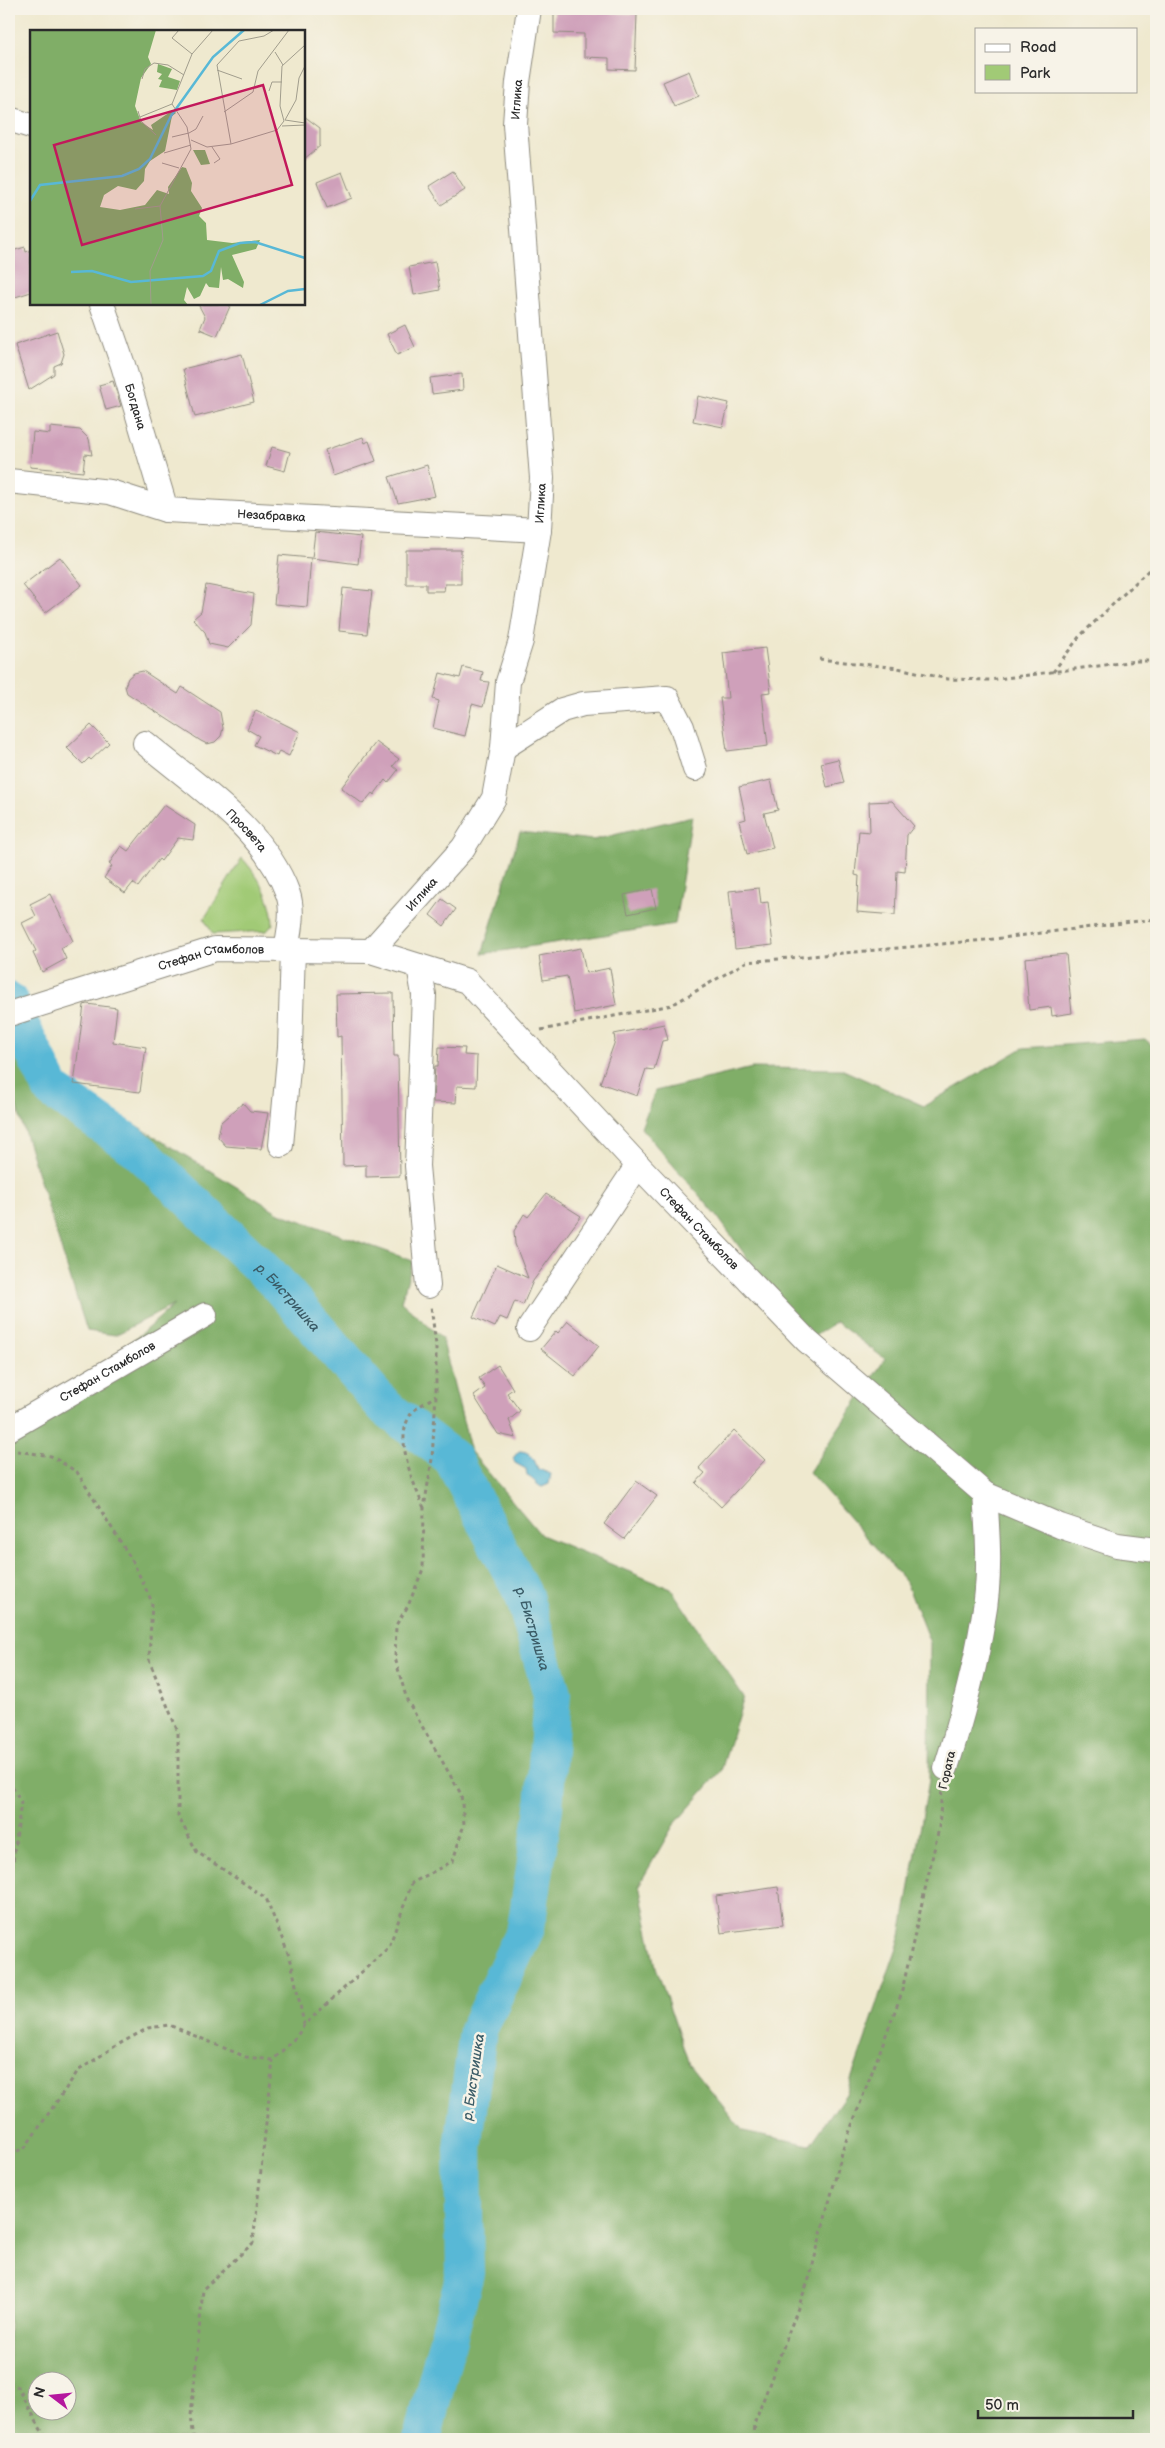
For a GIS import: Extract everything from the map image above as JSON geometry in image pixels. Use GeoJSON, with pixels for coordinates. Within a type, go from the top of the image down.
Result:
{"type":"FeatureCollection","features":[{"type":"Feature","properties":{"kind":"street","name":"Иглика"},"geometry":{"type":"LineString","coordinates":[[371,951],[464,848],[494,798],[503,748],[508,682],[521,641],[538,530],[542,478],[515,124],[518,82],[529,9]]}},
{"type":"Feature","properties":{"kind":"street"},"geometry":{"type":"LineString","coordinates":[[9,119],[30,126]]}},
{"type":"Feature","properties":{"kind":"street","name":"Богдана"},"geometry":{"type":"LineString","coordinates":[[102,305],[123,364],[166,510]]}},
{"type":"Feature","properties":{"kind":"street","name":"Незабравка"},"geometry":{"type":"LineString","coordinates":[[9,481],[110,492],[166,510],[538,530]]}},
{"type":"Feature","properties":{"kind":"street"},"geometry":{"type":"LineString","coordinates":[[503,748],[562,710],[583,704],[667,698],[682,726],[695,769]]}},
{"type":"Feature","properties":{"kind":"street","name":"Просвета"},"geometry":{"type":"LineString","coordinates":[[145,743],[239,822],[271,859],[289,895],[290,1047],[281,1144]]}},
{"type":"Feature","properties":{"kind":"street","name":"Стефан Стамболов"},"geometry":{"type":"LineString","coordinates":[[19,1011],[216,949],[371,951],[467,981],[638,1165],[807,1340],[985,1494],[1060,1526],[1117,1545],[1156,1550]]}},
{"type":"Feature","properties":{"kind":"street"},"geometry":{"type":"LineString","coordinates":[[419,966],[424,995],[417,1166],[428,1286]]}},
{"type":"Feature","properties":{"kind":"street"},"geometry":{"type":"LineString","coordinates":[[529,1328],[638,1165]]}},
{"type":"Feature","properties":{"kind":"street","name":"Стефан Стамболов"},"geometry":{"type":"LineString","coordinates":[[9,1428],[205,1314]]}},
{"type":"Feature","properties":{"kind":"street","name":"Гората"},"geometry":{"type":"LineString","coordinates":[[946,1768],[960,1722],[984,1618],[988,1545],[985,1494]]}},
{"type":"Feature","properties":{"kind":"path"},"geometry":{"type":"LineString","coordinates":[[1053,672],[1079,636],[1156,563]]}},
{"type":"Feature","properties":{"kind":"path"},"geometry":{"type":"LineString","coordinates":[[819,659],[898,668],[948,679],[990,680],[1136,661],[1156,661]]}},
{"type":"Feature","properties":{"kind":"path"},"geometry":{"type":"LineString","coordinates":[[518,1035],[672,1005],[746,962],[984,940],[1156,919]]}},
{"type":"Feature","properties":{"kind":"path"},"geometry":{"type":"LineString","coordinates":[[194,2439],[191,2416],[204,2289],[253,2243],[273,2060],[297,2036],[304,2025],[389,1947],[412,1883],[453,1861],[464,1824],[461,1794],[408,1700],[395,1658],[396,1626],[408,1606],[423,1569],[424,1508],[432,1459],[436,1396],[436,1345],[428,1286]]}},
{"type":"Feature","properties":{"kind":"path"},"geometry":{"type":"LineString","coordinates":[[424,1508],[409,1474],[403,1437],[410,1414],[436,1396]]}},
{"type":"Feature","properties":{"kind":"path"},"geometry":{"type":"LineString","coordinates":[[9,1450],[51,1456],[77,1472],[134,1562],[152,1602],[149,1660],[178,1732],[178,1816],[197,1852],[266,1898],[291,1961],[304,2025]]}},
{"type":"Feature","properties":{"kind":"path","name":"Гората"},"geometry":{"type":"LineString","coordinates":[[754,2439],[755,2422],[810,2276],[843,2149],[902,1995],[939,1828],[939,1805],[946,1768]]}},
{"type":"Feature","properties":{"kind":"path"},"geometry":{"type":"LineString","coordinates":[[9,1780],[20,1802],[9,1892]]}},
{"type":"Feature","properties":{"kind":"path"},"geometry":{"type":"LineString","coordinates":[[9,2153],[24,2149],[78,2071],[112,2048],[148,2028],[169,2025],[246,2057],[273,2060]]}},
{"type":"Feature","properties":{"kind":"path"},"geometry":{"type":"LineString","coordinates":[[9,2382],[18,2388],[46,2439]]}},
{"type":"Feature","properties":{"kind":"green space"},"geometry":{"type":"Polygon","coordinates":[[[692,816],[675,924],[482,954],[520,832],[593,840],[692,816]]]}},
{"type":"Feature","properties":{"kind":"green space"},"geometry":{"type":"Polygon","coordinates":[[[242,858],[264,888],[270,905],[273,924],[267,931],[213,934],[204,919],[242,858]]]}},
{"type":"Feature","properties":{"kind":"green space"},"geometry":{"type":"Polygon","coordinates":[[[31,1026],[54,1080],[116,1113],[279,1213],[413,1261],[401,1302],[442,1338],[471,1452],[541,1535],[671,1589],[744,1697],[721,1771],[673,1826],[639,1885],[656,1967],[689,2064],[743,2131],[810,2145],[846,2094],[901,1936],[929,1780],[930,1643],[906,1582],[809,1472],[885,1359],[836,1322],[807,1341],[717,1216],[641,1128],[655,1091],[752,1068],[841,1069],[924,1106],[1023,1048],[1145,1039],[1156,1049],[1156,2439],[9,2439],[9,1440],[19,1440],[174,1305],[115,1335],[87,1331],[13,1095],[9,1088],[9,1038],[31,1026]]]}},
{"type":"Feature","properties":{"kind":"water"},"geometry":{"type":"Polygon","coordinates":[[[519,1451],[529,1454],[538,1469],[551,1474],[549,1484],[540,1486],[527,1476],[526,1469],[515,1463],[513,1458],[519,1451]]]}},
{"type":"Feature","properties":{"kind":"building"},"geometry":{"type":"Polygon","coordinates":[[[554,9],[585,9],[585,12],[637,14],[635,70],[609,69],[609,58],[584,57],[584,34],[554,33],[554,9]]]}},
{"type":"Feature","properties":{"kind":"building"},"geometry":{"type":"Polygon","coordinates":[[[689,71],[699,96],[674,106],[663,82],[689,71]]]}},
{"type":"Feature","properties":{"kind":"building"},"geometry":{"type":"Polygon","coordinates":[[[305,117],[320,128],[320,146],[305,158],[305,117]]]}},
{"type":"Feature","properties":{"kind":"building"},"geometry":{"type":"Polygon","coordinates":[[[453,171],[465,190],[441,205],[429,186],[453,171]]]}},
{"type":"Feature","properties":{"kind":"building"},"geometry":{"type":"Polygon","coordinates":[[[342,172],[352,198],[327,208],[317,182],[342,172]]]}},
{"type":"Feature","properties":{"kind":"building"},"geometry":{"type":"Polygon","coordinates":[[[25,247],[26,252],[30,250],[30,292],[9,299],[9,252],[25,247]]]}},
{"type":"Feature","properties":{"kind":"building"},"geometry":{"type":"Polygon","coordinates":[[[435,262],[440,290],[414,295],[409,267],[435,262]]]}},
{"type":"Feature","properties":{"kind":"building"},"geometry":{"type":"Polygon","coordinates":[[[199,305],[231,305],[217,336],[200,329],[205,317],[199,305]]]}},
{"type":"Feature","properties":{"kind":"building"},"geometry":{"type":"Polygon","coordinates":[[[405,325],[415,347],[397,355],[387,334],[405,325]]]}},
{"type":"Feature","properties":{"kind":"building"},"geometry":{"type":"Polygon","coordinates":[[[57,331],[64,354],[61,363],[54,366],[54,374],[29,390],[15,345],[57,331]]]}},
{"type":"Feature","properties":{"kind":"building"},"geometry":{"type":"Polygon","coordinates":[[[242,354],[254,402],[195,417],[183,369],[242,354]]]}},
{"type":"Feature","properties":{"kind":"building"},"geometry":{"type":"Polygon","coordinates":[[[462,374],[463,390],[432,394],[430,378],[462,374]]]}},
{"type":"Feature","properties":{"kind":"building"},"geometry":{"type":"Polygon","coordinates":[[[113,381],[121,406],[106,410],[99,385],[113,381]]]}},
{"type":"Feature","properties":{"kind":"building"},"geometry":{"type":"Polygon","coordinates":[[[698,396],[729,403],[723,427],[693,421],[698,396]]]}},
{"type":"Feature","properties":{"kind":"building"},"geometry":{"type":"Polygon","coordinates":[[[50,427],[80,430],[89,439],[92,455],[85,454],[83,472],[30,467],[33,432],[50,434],[50,427]]]}},
{"type":"Feature","properties":{"kind":"building"},"geometry":{"type":"Polygon","coordinates":[[[363,437],[365,443],[369,441],[376,461],[333,476],[325,450],[363,437]]]}},
{"type":"Feature","properties":{"kind":"building"},"geometry":{"type":"Polygon","coordinates":[[[272,447],[290,452],[285,471],[266,466],[272,447]]]}},
{"type":"Feature","properties":{"kind":"building"},"geometry":{"type":"Polygon","coordinates":[[[427,465],[435,496],[398,503],[389,477],[427,465]]]}},
{"type":"Feature","properties":{"kind":"building"},"geometry":{"type":"Polygon","coordinates":[[[315,532],[361,537],[358,564],[312,558],[315,532]]]}},
{"type":"Feature","properties":{"kind":"building"},"geometry":{"type":"Polygon","coordinates":[[[406,550],[461,550],[461,584],[445,584],[444,591],[426,591],[426,584],[406,584],[406,550]]]}},
{"type":"Feature","properties":{"kind":"building"},"geometry":{"type":"Polygon","coordinates":[[[279,555],[311,558],[307,607],[274,604],[279,555]]]}},
{"type":"Feature","properties":{"kind":"building"},"geometry":{"type":"Polygon","coordinates":[[[60,557],[82,585],[45,613],[23,585],[60,557]]]}},
{"type":"Feature","properties":{"kind":"building"},"geometry":{"type":"Polygon","coordinates":[[[206,585],[254,594],[251,625],[228,648],[209,644],[205,632],[193,619],[201,612],[206,585]]]}},
{"type":"Feature","properties":{"kind":"building"},"geometry":{"type":"Polygon","coordinates":[[[343,588],[372,591],[367,634],[339,631],[343,588]]]}},
{"type":"Feature","properties":{"kind":"building"},"geometry":{"type":"Polygon","coordinates":[[[765,648],[771,692],[762,693],[768,746],[727,751],[720,698],[728,698],[723,653],[765,648]]]}},
{"type":"Feature","properties":{"kind":"building"},"geometry":{"type":"Polygon","coordinates":[[[463,667],[483,672],[481,681],[489,682],[483,707],[472,704],[465,736],[433,728],[439,701],[433,699],[440,673],[460,678],[463,667]]]}},
{"type":"Feature","properties":{"kind":"building"},"geometry":{"type":"Polygon","coordinates":[[[143,671],[178,694],[182,687],[220,712],[223,728],[221,736],[215,742],[207,744],[127,693],[125,686],[128,678],[134,673],[143,671]]]}},
{"type":"Feature","properties":{"kind":"building"},"geometry":{"type":"Polygon","coordinates":[[[256,710],[300,732],[289,756],[279,751],[277,756],[254,745],[259,736],[247,729],[256,710]]]}},
{"type":"Feature","properties":{"kind":"building"},"geometry":{"type":"Polygon","coordinates":[[[91,725],[109,743],[91,760],[89,758],[83,764],[67,748],[91,725]]]}},
{"type":"Feature","properties":{"kind":"building"},"geometry":{"type":"Polygon","coordinates":[[[376,742],[399,759],[393,766],[398,770],[388,783],[385,780],[374,795],[372,793],[363,804],[341,788],[376,742]]]}},
{"type":"Feature","properties":{"kind":"building"},"geometry":{"type":"Polygon","coordinates":[[[838,759],[844,783],[827,787],[821,763],[838,759]]]}},
{"type":"Feature","properties":{"kind":"building"},"geometry":{"type":"Polygon","coordinates":[[[771,780],[778,810],[764,813],[773,848],[747,854],[739,821],[746,819],[739,787],[771,780]]]}},
{"type":"Feature","properties":{"kind":"building"},"geometry":{"type":"Polygon","coordinates":[[[892,801],[914,826],[907,835],[905,872],[897,871],[895,915],[857,912],[859,876],[855,875],[859,831],[870,832],[869,802],[892,801]]]}},
{"type":"Feature","properties":{"kind":"building"},"geometry":{"type":"Polygon","coordinates":[[[164,805],[195,825],[193,840],[178,838],[138,887],[133,883],[125,893],[104,878],[112,866],[109,864],[121,846],[128,851],[164,805]]]}},
{"type":"Feature","properties":{"kind":"building"},"geometry":{"type":"Polygon","coordinates":[[[759,888],[761,903],[768,902],[773,945],[735,949],[729,891],[759,888]]]}},
{"type":"Feature","properties":{"kind":"building"},"geometry":{"type":"Polygon","coordinates":[[[652,889],[656,908],[628,914],[624,895],[652,889]]]}},
{"type":"Feature","properties":{"kind":"building"},"geometry":{"type":"Polygon","coordinates":[[[50,894],[73,941],[61,948],[66,959],[42,972],[33,953],[36,951],[22,923],[36,916],[30,904],[50,894]]]}},
{"type":"Feature","properties":{"kind":"building"},"geometry":{"type":"Polygon","coordinates":[[[442,899],[456,909],[444,926],[430,915],[442,899]]]}},
{"type":"Feature","properties":{"kind":"building"},"geometry":{"type":"Polygon","coordinates":[[[581,948],[586,973],[610,968],[616,1005],[574,1013],[567,976],[543,980],[539,956],[581,948]]]}},
{"type":"Feature","properties":{"kind":"building"},"geometry":{"type":"Polygon","coordinates":[[[1066,954],[1072,1013],[1052,1016],[1051,1007],[1029,1010],[1025,958],[1066,954]]]}},
{"type":"Feature","properties":{"kind":"building"},"geometry":{"type":"Polygon","coordinates":[[[393,993],[394,1056],[398,1056],[400,1176],[366,1177],[366,1165],[343,1166],[341,1036],[337,1037],[336,994],[393,993]]]}},
{"type":"Feature","properties":{"kind":"building"},"geometry":{"type":"Polygon","coordinates":[[[84,1005],[117,1008],[113,1042],[146,1047],[140,1092],[74,1084],[84,1005]]]}},
{"type":"Feature","properties":{"kind":"building"},"geometry":{"type":"Polygon","coordinates":[[[664,1024],[668,1040],[662,1041],[654,1070],[646,1069],[637,1096],[600,1083],[615,1041],[614,1034],[664,1024]]]}},
{"type":"Feature","properties":{"kind":"building"},"geometry":{"type":"Polygon","coordinates":[[[439,1047],[465,1048],[464,1055],[477,1056],[476,1087],[457,1086],[456,1103],[433,1102],[435,1066],[438,1066],[439,1047]]]}},
{"type":"Feature","properties":{"kind":"building"},"geometry":{"type":"Polygon","coordinates":[[[243,1103],[250,1111],[268,1113],[261,1149],[226,1146],[218,1137],[221,1122],[243,1103]]]}},
{"type":"Feature","properties":{"kind":"building"},"geometry":{"type":"Polygon","coordinates":[[[546,1194],[581,1216],[533,1281],[523,1305],[515,1301],[507,1320],[500,1317],[495,1327],[473,1317],[497,1264],[528,1278],[515,1244],[514,1231],[524,1214],[528,1217],[546,1194]]]}},
{"type":"Feature","properties":{"kind":"building"},"geometry":{"type":"Polygon","coordinates":[[[568,1321],[599,1346],[575,1376],[541,1349],[556,1331],[558,1333],[568,1321]]]}},
{"type":"Feature","properties":{"kind":"building"},"geometry":{"type":"Polygon","coordinates":[[[498,1365],[513,1389],[507,1393],[520,1411],[509,1420],[516,1438],[498,1434],[474,1396],[485,1388],[479,1378],[498,1365]]]}},
{"type":"Feature","properties":{"kind":"building"},"geometry":{"type":"Polygon","coordinates":[[[734,1430],[765,1460],[721,1507],[696,1483],[705,1473],[699,1468],[734,1430]]]}},
{"type":"Feature","properties":{"kind":"building"},"geometry":{"type":"Polygon","coordinates":[[[636,1481],[657,1496],[624,1539],[604,1524],[636,1481]]]}},
{"type":"Feature","properties":{"kind":"building"},"geometry":{"type":"Polygon","coordinates":[[[778,1887],[783,1925],[721,1933],[716,1896],[778,1887]]]}},
{"type":"Feature","properties":{"kind":"waterway","name":"р. Бистришка"},"geometry":{"type":"LineString","coordinates":[[9,1001],[52,1090],[136,1148],[276,1282],[386,1408],[452,1458],[524,1596],[552,1694],[544,1808],[526,1928],[478,2030],[463,2149],[465,2273],[422,2439]]}}]}
